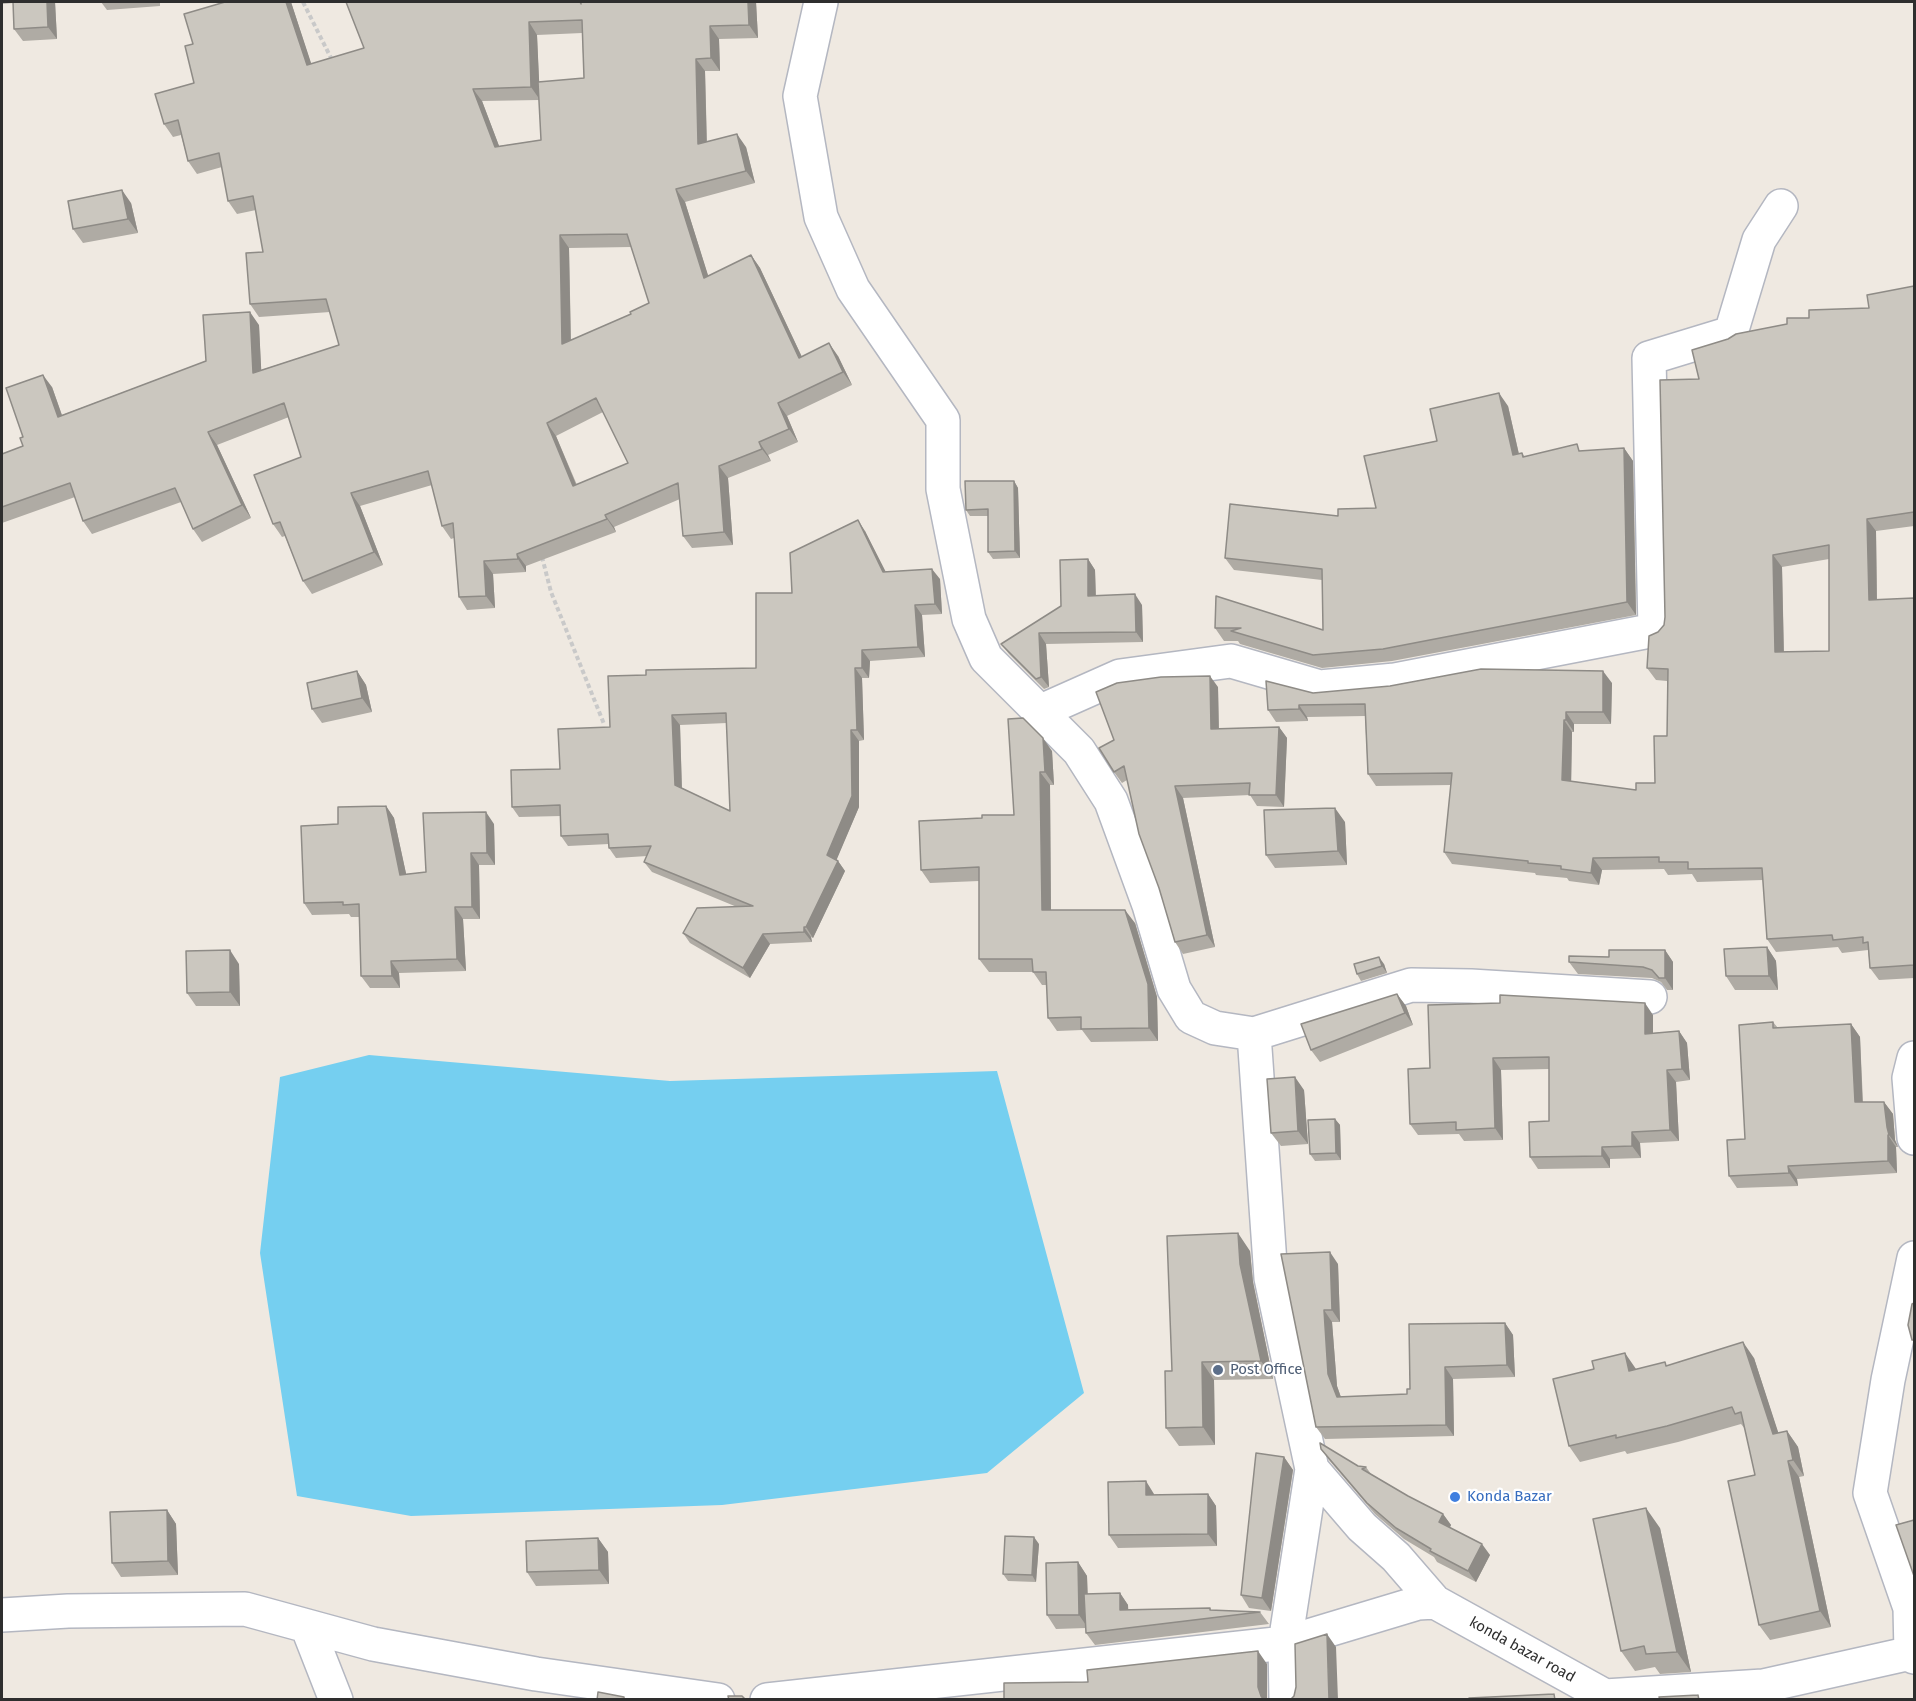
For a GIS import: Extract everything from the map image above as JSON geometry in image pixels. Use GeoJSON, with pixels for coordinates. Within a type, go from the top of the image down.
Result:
{"type":"FeatureCollection","features":[{"type":"Feature","properties":{"kind":"street"},"geometry":{"type":"LineString","coordinates":[[821,2],[800,96],[821,217],[853,289],[943,420],[943,489],[969,619],[986,658],[1079,751],[1111,801],[1149,905],[1174,989],[1191,1017],[1215,1028],[1254,1034],[1411,985],[1472,986],[1650,997]]}},
{"type":"Feature","properties":{"kind":"street"},"geometry":{"type":"LineString","coordinates":[[1039,712],[1120,676],[1231,661],[1320,687],[1395,680],[1655,630],[1649,358],[1731,333],[1759,240],[1781,206]]}},
{"type":"Feature","properties":{"kind":"street"},"geometry":{"type":"LineString","coordinates":[[1254,1034],[1271,1278],[1312,1469],[1285,1643],[1286,1700]]}},
{"type":"Feature","properties":{"kind":"street"},"geometry":{"type":"LineString","coordinates":[[1914,1058],[1909,1078],[1914,1138]]}},
{"type":"Feature","properties":{"kind":"street"},"geometry":{"type":"LineString","coordinates":[[1606,1698],[1763,1686],[1912,1655],[1910,1608],[1870,1493],[1888,1380],[1914,1258]]}},
{"type":"Feature","properties":{"kind":"street"},"geometry":{"type":"LineString","coordinates":[[1312,1469],[1362,1527],[1396,1557],[1435,1602]]}},
{"type":"Feature","properties":{"kind":"street"},"geometry":{"type":"LineString","coordinates":[[767,1700],[1285,1643],[1419,1603],[1435,1602]]}},
{"type":"Feature","properties":{"kind":"street","name":"konda bazar road"},"geometry":{"type":"LineString","coordinates":[[1435,1602],[1606,1698]]}},
{"type":"Feature","properties":{"kind":"street"},"geometry":{"type":"LineString","coordinates":[[2,1615],[69,1611],[245,1609],[373,1644],[536,1674],[718,1700]]}},
{"type":"Feature","properties":{"kind":"street"},"geometry":{"type":"LineString","coordinates":[[307,1626],[336,1700]]}},
{"type":"Feature","properties":{"kind":"path"},"geometry":{"type":"LineString","coordinates":[[303,2],[335,66]]}},
{"type":"Feature","properties":{"kind":"path"},"geometry":{"type":"LineString","coordinates":[[540,549],[551,592],[604,724]]}},
{"type":"Feature","properties":{"kind":"water"},"geometry":{"type":"Polygon","coordinates":[[[369,1055],[670,1081],[997,1071],[1084,1393],[987,1473],[722,1505],[411,1516],[297,1496],[260,1253],[280,1077],[369,1055]]]}},
{"type":"Feature","properties":{"kind":"building"},"geometry":{"type":"Polygon","coordinates":[[[13,2],[47,2],[48,27],[14,29],[13,2]]]}},
{"type":"Feature","properties":{"kind":"building"},"geometry":{"type":"Polygon","coordinates":[[[225,2],[286,2],[307,65],[364,48],[346,2],[580,2],[581,4],[581,2],[748,2],[749,25],[710,26],[711,58],[696,59],[698,144],[737,134],[746,171],[676,189],[704,278],[751,255],[799,358],[829,343],[843,372],[778,403],[789,429],[759,442],[762,449],[719,466],[724,532],[683,536],[678,483],[605,515],[607,519],[517,554],[518,559],[484,561],[486,596],[459,597],[453,523],[442,526],[428,471],[351,493],[374,552],[303,581],[280,522],[273,524],[254,475],[301,457],[284,403],[208,432],[242,505],[193,529],[175,488],[83,521],[70,483],[2,507],[2,454],[23,446],[20,438],[23,437],[6,388],[43,375],[58,417],[206,361],[203,315],[250,312],[253,373],[339,345],[326,299],[250,304],[246,253],[263,252],[253,196],[228,201],[219,153],[188,161],[178,120],[164,124],[155,94],[194,83],[185,46],[193,44],[184,14],[225,2]],[[582,20],[529,22],[531,87],[473,89],[495,147],[541,140],[538,82],[584,78],[582,20]],[[627,234],[560,235],[562,344],[631,314],[630,312],[649,303],[627,234]],[[596,398],[547,423],[573,486],[628,463],[596,398]]]}},
{"type":"Feature","properties":{"kind":"building"},"geometry":{"type":"Polygon","coordinates":[[[122,190],[128,219],[73,229],[68,201],[122,190]]]}},
{"type":"Feature","properties":{"kind":"building"},"geometry":{"type":"Polygon","coordinates":[[[1914,286],[1914,512],[1867,519],[1869,600],[1914,598],[1914,965],[1870,968],[1868,942],[1863,943],[1863,937],[1833,940],[1832,935],[1767,939],[1762,868],[1688,869],[1688,862],[1659,862],[1659,857],[1593,858],[1591,873],[1561,869],[1561,866],[1528,863],[1528,861],[1444,852],[1452,773],[1368,774],[1365,704],[1299,705],[1299,709],[1268,710],[1266,681],[1313,693],[1390,686],[1481,669],[1603,671],[1603,712],[1566,712],[1562,780],[1636,790],[1636,783],[1655,783],[1654,736],[1667,736],[1668,669],[1647,668],[1649,636],[1658,632],[1664,625],[1665,617],[1660,380],[1699,379],[1692,350],[1728,339],[1736,334],[1787,324],[1787,318],[1809,318],[1809,310],[1869,308],[1867,295],[1914,286]],[[1829,545],[1773,555],[1775,652],[1829,651],[1829,545]]]}},
{"type":"Feature","properties":{"kind":"building"},"geometry":{"type":"Polygon","coordinates":[[[1499,393],[1513,455],[1522,453],[1523,457],[1577,444],[1579,451],[1624,448],[1627,602],[1383,649],[1313,655],[1231,631],[1241,628],[1215,628],[1216,596],[1323,630],[1322,569],[1225,558],[1230,504],[1338,516],[1338,509],[1376,508],[1364,456],[1437,441],[1430,409],[1499,393]]]}},
{"type":"Feature","properties":{"kind":"building"},"geometry":{"type":"Polygon","coordinates":[[[965,481],[1014,481],[1015,551],[988,552],[988,509],[966,510],[965,481]]]}},
{"type":"Feature","properties":{"kind":"building"},"geometry":{"type":"Polygon","coordinates":[[[858,520],[883,572],[932,569],[935,604],[915,605],[918,647],[862,650],[862,668],[855,668],[857,730],[851,730],[852,796],[827,855],[838,861],[804,927],[804,932],[763,934],[743,968],[683,933],[697,908],[753,906],[644,862],[651,846],[609,848],[608,834],[561,836],[560,805],[512,807],[511,770],[560,769],[558,729],[610,727],[608,676],[646,675],[646,670],[756,668],[756,593],[792,593],[790,553],[858,520]],[[726,713],[672,715],[675,785],[730,811],[726,713]]]}},
{"type":"Feature","properties":{"kind":"building"},"geometry":{"type":"Polygon","coordinates":[[[1088,559],[1088,596],[1135,594],[1136,632],[1039,633],[1041,677],[1036,679],[1001,644],[1061,606],[1060,560],[1088,559]]]}},
{"type":"Feature","properties":{"kind":"building"},"geometry":{"type":"Polygon","coordinates":[[[357,671],[362,698],[312,709],[307,683],[357,671]]]}},
{"type":"Feature","properties":{"kind":"building"},"geometry":{"type":"Polygon","coordinates":[[[1210,676],[1211,729],[1279,727],[1276,795],[1249,795],[1250,783],[1175,786],[1207,935],[1175,942],[1159,888],[1139,834],[1124,766],[1114,772],[1099,748],[1114,740],[1096,692],[1117,683],[1161,677],[1210,676]]]}},
{"type":"Feature","properties":{"kind":"building"},"geometry":{"type":"Polygon","coordinates":[[[1023,718],[1043,738],[1045,772],[1040,772],[1042,910],[1125,910],[1148,984],[1149,1028],[1081,1029],[1081,1017],[1048,1018],[1046,972],[1033,972],[1032,959],[979,959],[979,867],[921,870],[919,821],[982,818],[982,815],[1014,815],[1008,719],[1023,718]]]}},
{"type":"Feature","properties":{"kind":"building"},"geometry":{"type":"Polygon","coordinates":[[[386,806],[400,875],[426,872],[423,813],[486,812],[487,853],[471,853],[472,907],[455,907],[457,959],[391,961],[392,976],[361,976],[359,904],[304,903],[301,826],[338,824],[338,807],[386,806]]]}},
{"type":"Feature","properties":{"kind":"building"},"geometry":{"type":"Polygon","coordinates":[[[1335,808],[1338,851],[1266,855],[1264,810],[1335,808]]]}},
{"type":"Feature","properties":{"kind":"building"},"geometry":{"type":"Polygon","coordinates":[[[1767,947],[1769,976],[1726,976],[1724,949],[1767,947]]]}},
{"type":"Feature","properties":{"kind":"building"},"geometry":{"type":"Polygon","coordinates":[[[230,950],[230,992],[187,993],[186,951],[230,950]]]}},
{"type":"Feature","properties":{"kind":"building"},"geometry":{"type":"Polygon","coordinates":[[[1609,950],[1665,950],[1665,978],[1659,978],[1652,970],[1643,967],[1569,962],[1569,956],[1609,957],[1609,950]]]}},
{"type":"Feature","properties":{"kind":"building"},"geometry":{"type":"Polygon","coordinates":[[[1379,957],[1382,966],[1357,974],[1354,964],[1379,957]]]}},
{"type":"Feature","properties":{"kind":"building"},"geometry":{"type":"Polygon","coordinates":[[[1397,994],[1405,1013],[1311,1050],[1301,1024],[1397,994]]]}},
{"type":"Feature","properties":{"kind":"building"},"geometry":{"type":"Polygon","coordinates":[[[1500,995],[1645,1003],[1645,1034],[1679,1031],[1682,1069],[1667,1070],[1670,1130],[1632,1132],[1632,1146],[1602,1147],[1602,1156],[1530,1157],[1529,1122],[1549,1121],[1549,1057],[1493,1058],[1495,1128],[1456,1130],[1456,1122],[1410,1124],[1408,1069],[1430,1068],[1428,1005],[1500,1003],[1500,995]]]}},
{"type":"Feature","properties":{"kind":"building"},"geometry":{"type":"Polygon","coordinates":[[[1773,1022],[1773,1028],[1851,1024],[1855,1102],[1884,1102],[1889,1135],[1888,1161],[1788,1166],[1789,1173],[1729,1176],[1727,1140],[1745,1139],[1739,1025],[1773,1022]]]}},
{"type":"Feature","properties":{"kind":"building"},"geometry":{"type":"Polygon","coordinates":[[[1295,1077],[1298,1131],[1271,1133],[1267,1079],[1295,1077]]]}},
{"type":"Feature","properties":{"kind":"building"},"geometry":{"type":"Polygon","coordinates":[[[1335,1119],[1336,1153],[1310,1154],[1308,1120],[1335,1119]]]}},
{"type":"Feature","properties":{"kind":"building"},"geometry":{"type":"Polygon","coordinates":[[[1238,1233],[1240,1264],[1261,1361],[1202,1362],[1203,1427],[1166,1428],[1165,1371],[1172,1371],[1167,1236],[1238,1233]]]}},
{"type":"Feature","properties":{"kind":"building"},"geometry":{"type":"Polygon","coordinates":[[[1330,1252],[1332,1310],[1324,1310],[1328,1374],[1337,1397],[1407,1394],[1407,1389],[1410,1389],[1409,1324],[1505,1323],[1507,1365],[1445,1367],[1446,1425],[1316,1427],[1281,1254],[1330,1252]]]}},
{"type":"Feature","properties":{"kind":"building"},"geometry":{"type":"Polygon","coordinates":[[[1914,1303],[1914,1340],[1912,1340],[1908,1325],[1914,1303]]]}},
{"type":"Feature","properties":{"kind":"building"},"geometry":{"type":"Polygon","coordinates":[[[1743,1342],[1773,1434],[1787,1431],[1793,1460],[1788,1461],[1820,1611],[1759,1625],[1728,1481],[1755,1475],[1741,1412],[1735,1414],[1732,1407],[1667,1426],[1569,1446],[1553,1379],[1594,1369],[1592,1361],[1625,1353],[1629,1371],[1665,1362],[1666,1366],[1743,1342]]]}},
{"type":"Feature","properties":{"kind":"building"},"geometry":{"type":"Polygon","coordinates":[[[1320,1443],[1358,1466],[1366,1467],[1362,1469],[1443,1514],[1439,1522],[1482,1544],[1468,1571],[1430,1551],[1431,1549],[1396,1528],[1367,1503],[1321,1449],[1320,1443]]]}},
{"type":"Feature","properties":{"kind":"building"},"geometry":{"type":"Polygon","coordinates":[[[1256,1453],[1284,1457],[1262,1598],[1241,1595],[1256,1453]]]}},
{"type":"Feature","properties":{"kind":"building"},"geometry":{"type":"Polygon","coordinates":[[[1146,1481],[1146,1495],[1208,1494],[1208,1534],[1109,1535],[1108,1482],[1146,1481]]]}},
{"type":"Feature","properties":{"kind":"building"},"geometry":{"type":"Polygon","coordinates":[[[1646,1508],[1677,1652],[1646,1654],[1644,1646],[1621,1651],[1593,1519],[1646,1508]]]}},
{"type":"Feature","properties":{"kind":"building"},"geometry":{"type":"Polygon","coordinates":[[[167,1510],[168,1561],[112,1563],[110,1512],[167,1510]]]}},
{"type":"Feature","properties":{"kind":"building"},"geometry":{"type":"Polygon","coordinates":[[[1914,1520],[1914,1576],[1896,1525],[1914,1520]]]}},
{"type":"Feature","properties":{"kind":"building"},"geometry":{"type":"Polygon","coordinates":[[[1005,1536],[1034,1537],[1032,1575],[1003,1574],[1005,1536]]]}},
{"type":"Feature","properties":{"kind":"building"},"geometry":{"type":"Polygon","coordinates":[[[598,1538],[599,1570],[527,1572],[526,1541],[598,1538]]]}},
{"type":"Feature","properties":{"kind":"building"},"geometry":{"type":"Polygon","coordinates":[[[1078,1562],[1079,1615],[1047,1615],[1046,1563],[1078,1562]]]}},
{"type":"Feature","properties":{"kind":"building"},"geometry":{"type":"Polygon","coordinates":[[[1120,1593],[1120,1610],[1210,1608],[1210,1610],[1260,1612],[1086,1633],[1084,1594],[1120,1593]]]}},
{"type":"Feature","properties":{"kind":"building"},"geometry":{"type":"Polygon","coordinates":[[[1327,1634],[1329,1700],[1290,1700],[1294,1696],[1296,1687],[1295,1644],[1327,1634]]]}},
{"type":"Feature","properties":{"kind":"building"},"geometry":{"type":"Polygon","coordinates":[[[1258,1651],[1258,1687],[1264,1700],[1004,1700],[1004,1683],[1088,1682],[1087,1670],[1258,1651]]]}},
{"type":"Feature","properties":{"kind":"building"},"geometry":{"type":"Polygon","coordinates":[[[598,1692],[624,1697],[624,1700],[597,1700],[598,1692]]]}},
{"type":"Feature","properties":{"kind":"building"},"geometry":{"type":"Polygon","coordinates":[[[1554,1694],[1555,1700],[1469,1700],[1469,1698],[1554,1694]]]}},
{"type":"Feature","properties":{"kind":"building"},"geometry":{"type":"Polygon","coordinates":[[[1698,1695],[1699,1700],[1660,1700],[1659,1697],[1698,1695]]]}},
{"type":"Feature","properties":{"kind":"building"},"geometry":{"type":"Polygon","coordinates":[[[728,1696],[742,1696],[746,1700],[729,1700],[728,1696]]]}},
{"type":"Feature","properties":{"kind":"place","name":"Post Office"},"geometry":{"type":"Point","coordinates":[1218,1370]}},
{"type":"Feature","properties":{"kind":"place","name":"Konda Bazar"},"geometry":{"type":"Point","coordinates":[1455,1497]}}]}
